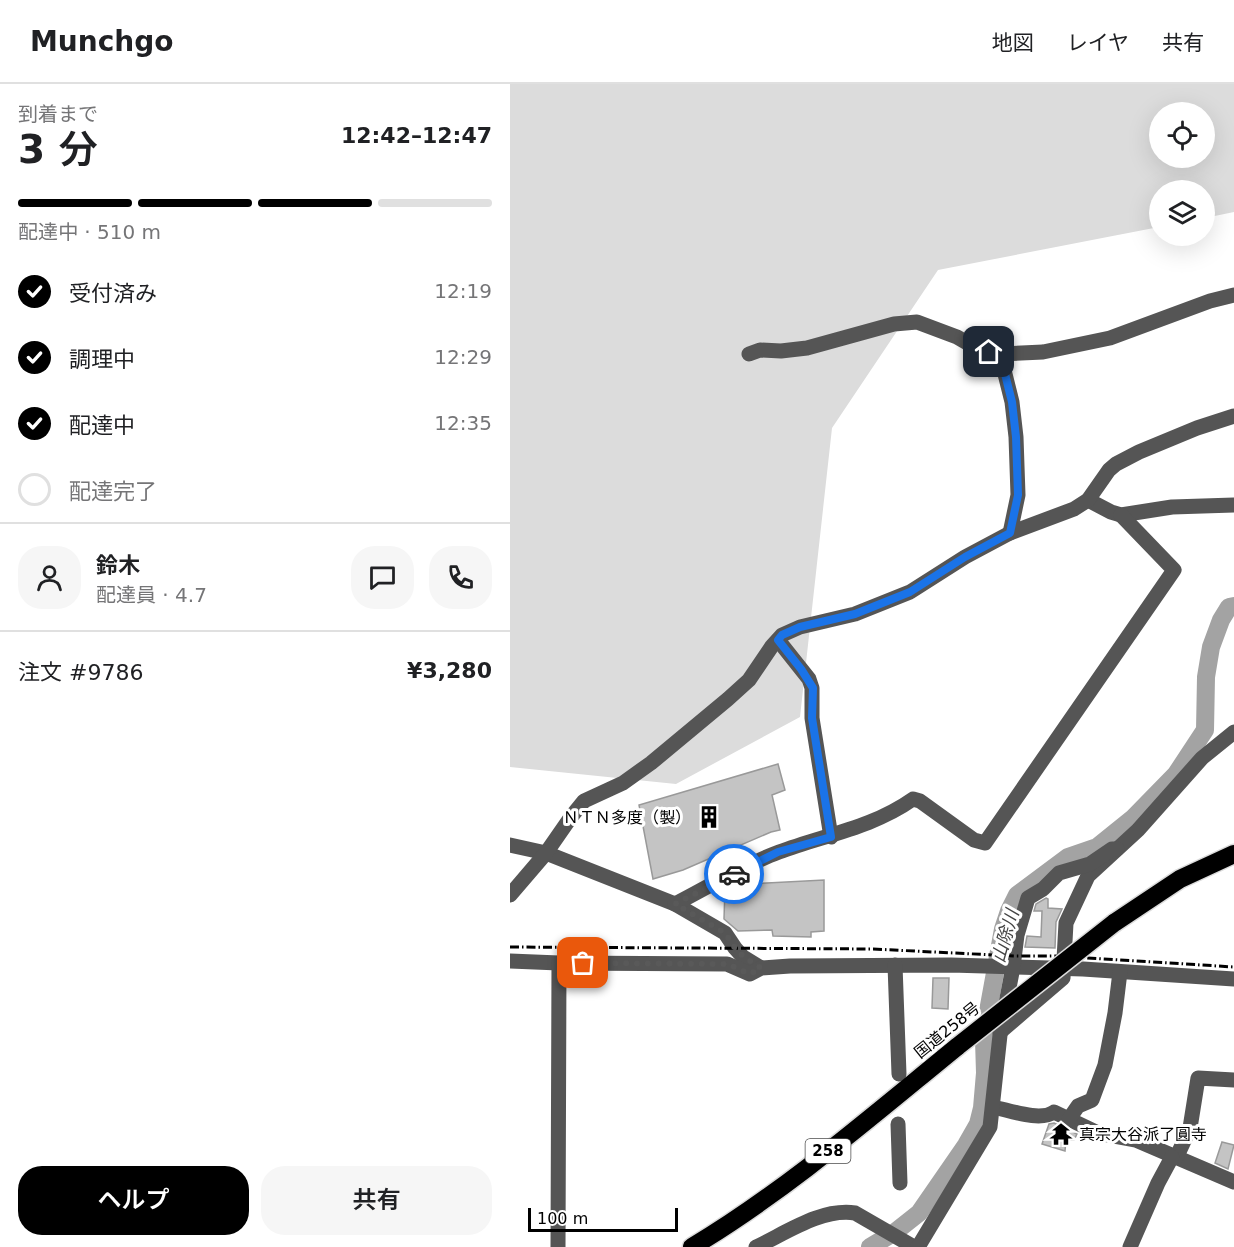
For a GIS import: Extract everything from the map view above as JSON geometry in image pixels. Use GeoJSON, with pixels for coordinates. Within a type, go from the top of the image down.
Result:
{"type":"FeatureCollection","features":[{"type":"Feature","properties":{"kind":"highway","name":"国道258号"},"geometry":{"type":"LineString","coordinates":[[692,1247],[733,1223],[811,1164],[1114,923],[1180,879],[1234,854]]}},
{"type":"Feature","properties":{"kind":"street"},"geometry":{"type":"LineString","coordinates":[[749,354],[760,350],[781,351],[807,348],[894,324],[917,322],[957,337],[976,348],[1000,354],[1043,352],[1110,338],[1210,301],[1234,295]]}},
{"type":"Feature","properties":{"kind":"street"},"geometry":{"type":"LineString","coordinates":[[1000,354],[1012,402],[1016,437],[1018,495],[1010,533]]}},
{"type":"Feature","properties":{"kind":"street"},"geometry":{"type":"LineString","coordinates":[[510,895],[546,853],[584,801],[623,783],[651,763],[749,680],[782,635],[800,627],[855,614],[910,592],[965,557],[1010,533],[1074,509],[1088,500],[1109,470],[1116,464],[1197,428],[1234,416]]}},
{"type":"Feature","properties":{"kind":"street"},"geometry":{"type":"LineString","coordinates":[[1088,500],[1111,513],[1121,515],[1172,507],[1234,505]]}},
{"type":"Feature","properties":{"kind":"street"},"geometry":{"type":"LineString","coordinates":[[675,904],[778,852],[831,837],[896,811],[913,800],[920,801],[974,840],[985,843],[1174,570],[1121,515]]}},
{"type":"Feature","properties":{"kind":"street"},"geometry":{"type":"LineString","coordinates":[[778,640],[813,688],[812,718],[831,837]]}},
{"type":"Feature","properties":{"kind":"street"},"geometry":{"type":"LineString","coordinates":[[1000,1032],[1063,978],[1066,923],[1088,876],[1138,830],[1202,758],[1234,732]]}},
{"type":"Feature","properties":{"kind":"street"},"geometry":{"type":"LineString","coordinates":[[510,845],[546,853],[675,904],[725,933],[739,953],[761,968]]}},
{"type":"Feature","properties":{"kind":"street"},"geometry":{"type":"LineString","coordinates":[[756,1247],[834,1212],[855,1213],[915,1246],[990,1127],[1000,1032],[1002,966],[1017,935],[1028,898],[1043,889],[1059,873],[1090,864],[1112,849],[1117,849]]}},
{"type":"Feature","properties":{"kind":"street"},"geometry":{"type":"LineString","coordinates":[[510,961],[727,964],[750,974],[761,968],[800,965],[1002,966],[1234,979]]}},
{"type":"Feature","properties":{"kind":"street"},"geometry":{"type":"LineString","coordinates":[[558,1247],[559,963]]}},
{"type":"Feature","properties":{"kind":"street"},"geometry":{"type":"LineString","coordinates":[[895,965],[899,1074]]}},
{"type":"Feature","properties":{"kind":"street"},"geometry":{"type":"LineString","coordinates":[[1069,1119],[1078,1106],[1092,1100],[1105,1065],[1120,972]]}},
{"type":"Feature","properties":{"kind":"street"},"geometry":{"type":"LineString","coordinates":[[1130,1247],[1158,1183],[1190,1128],[1198,1078],[1234,1080]]}},
{"type":"Feature","properties":{"kind":"street"},"geometry":{"type":"LineString","coordinates":[[993,1107],[1039,1116],[1048,1116],[1054,1112],[1098,1133],[1136,1140],[1234,1182]]}},
{"type":"Feature","properties":{"kind":"street"},"geometry":{"type":"LineString","coordinates":[[898,1124],[900,1183]]}},
{"type":"Feature","properties":{"kind":"shaded area"},"geometry":{"type":"Polygon","coordinates":[[[510,84],[1234,84],[1234,212],[1215,216],[1215,180],[1149,180],[1149,229],[938,270],[832,428],[800,717],[676,784],[510,767],[510,84]]]}},
{"type":"Feature","properties":{"kind":"building","name":"ＮＴＮ多度（製）"},"geometry":{"type":"Polygon","coordinates":[[[778,764],[785,790],[772,795],[780,830],[683,870],[653,879],[639,805],[778,764]]]}},
{"type":"Feature","properties":{"kind":"building"},"geometry":{"type":"Polygon","coordinates":[[[824,880],[824,931],[811,932],[811,937],[773,936],[772,930],[738,931],[724,919],[725,888],[731,885],[824,880]]]}},
{"type":"Feature","properties":{"kind":"building"},"geometry":{"type":"Polygon","coordinates":[[[1046,898],[1048,908],[1062,909],[1056,922],[1055,948],[1025,947],[1027,936],[1041,937],[1042,911],[1034,911],[1036,904],[1046,898]]]}},
{"type":"Feature","properties":{"kind":"building"},"geometry":{"type":"Polygon","coordinates":[[[933,978],[949,978],[948,1009],[932,1008],[933,978]]]}},
{"type":"Feature","properties":{"kind":"building","name":"真宗大谷派了圓寺"},"geometry":{"type":"Polygon","coordinates":[[[1054,1123],[1077,1134],[1074,1140],[1066,1140],[1065,1151],[1042,1144],[1049,1124],[1054,1123]]]}},
{"type":"Feature","properties":{"kind":"building"},"geometry":{"type":"Polygon","coordinates":[[[1222,1142],[1234,1145],[1228,1169],[1215,1163],[1222,1142]]]}},
{"type":"Feature","properties":{"kind":"waterway","name":"山除川"},"geometry":{"type":"LineString","coordinates":[[870,1247],[895,1232],[919,1213],[978,1124],[982,1108],[985,1073],[984,1040],[988,1011],[1003,929],[1017,895],[1068,857],[1097,847],[1133,818],[1176,774],[1205,730],[1206,677],[1211,647],[1221,620],[1229,607],[1234,606]]}},
{"type":"Feature","properties":{"kind":"railway"},"geometry":{"type":"LineString","coordinates":[[510,947],[873,949],[1055,956],[1234,967]]}},
{"type":"Feature","properties":{"kind":"way so far"},"geometry":{"type":"LineString","coordinates":[[583,963],[727,964],[750,974],[761,968],[744,957],[725,933],[675,904],[734,874]]}},
{"type":"Feature","properties":{"kind":"place","name":"ＮＴＮ多度（製）"},"geometry":{"type":"Point","coordinates":[709,817]}},
{"type":"Feature","properties":{"kind":"place","name":"真宗大谷派了圓寺"},"geometry":{"type":"Point","coordinates":[1061,1134]}},
{"type":"Feature","properties":{"kind":"route"},"geometry":{"type":"LineString","coordinates":[[734,874],[778,852],[831,837],[811,710],[813,688],[778,640],[782,635],[800,627],[855,614],[910,592],[965,557],[1010,533],[1018,495],[1012,402],[1000,354],[989,352]]}}]}
